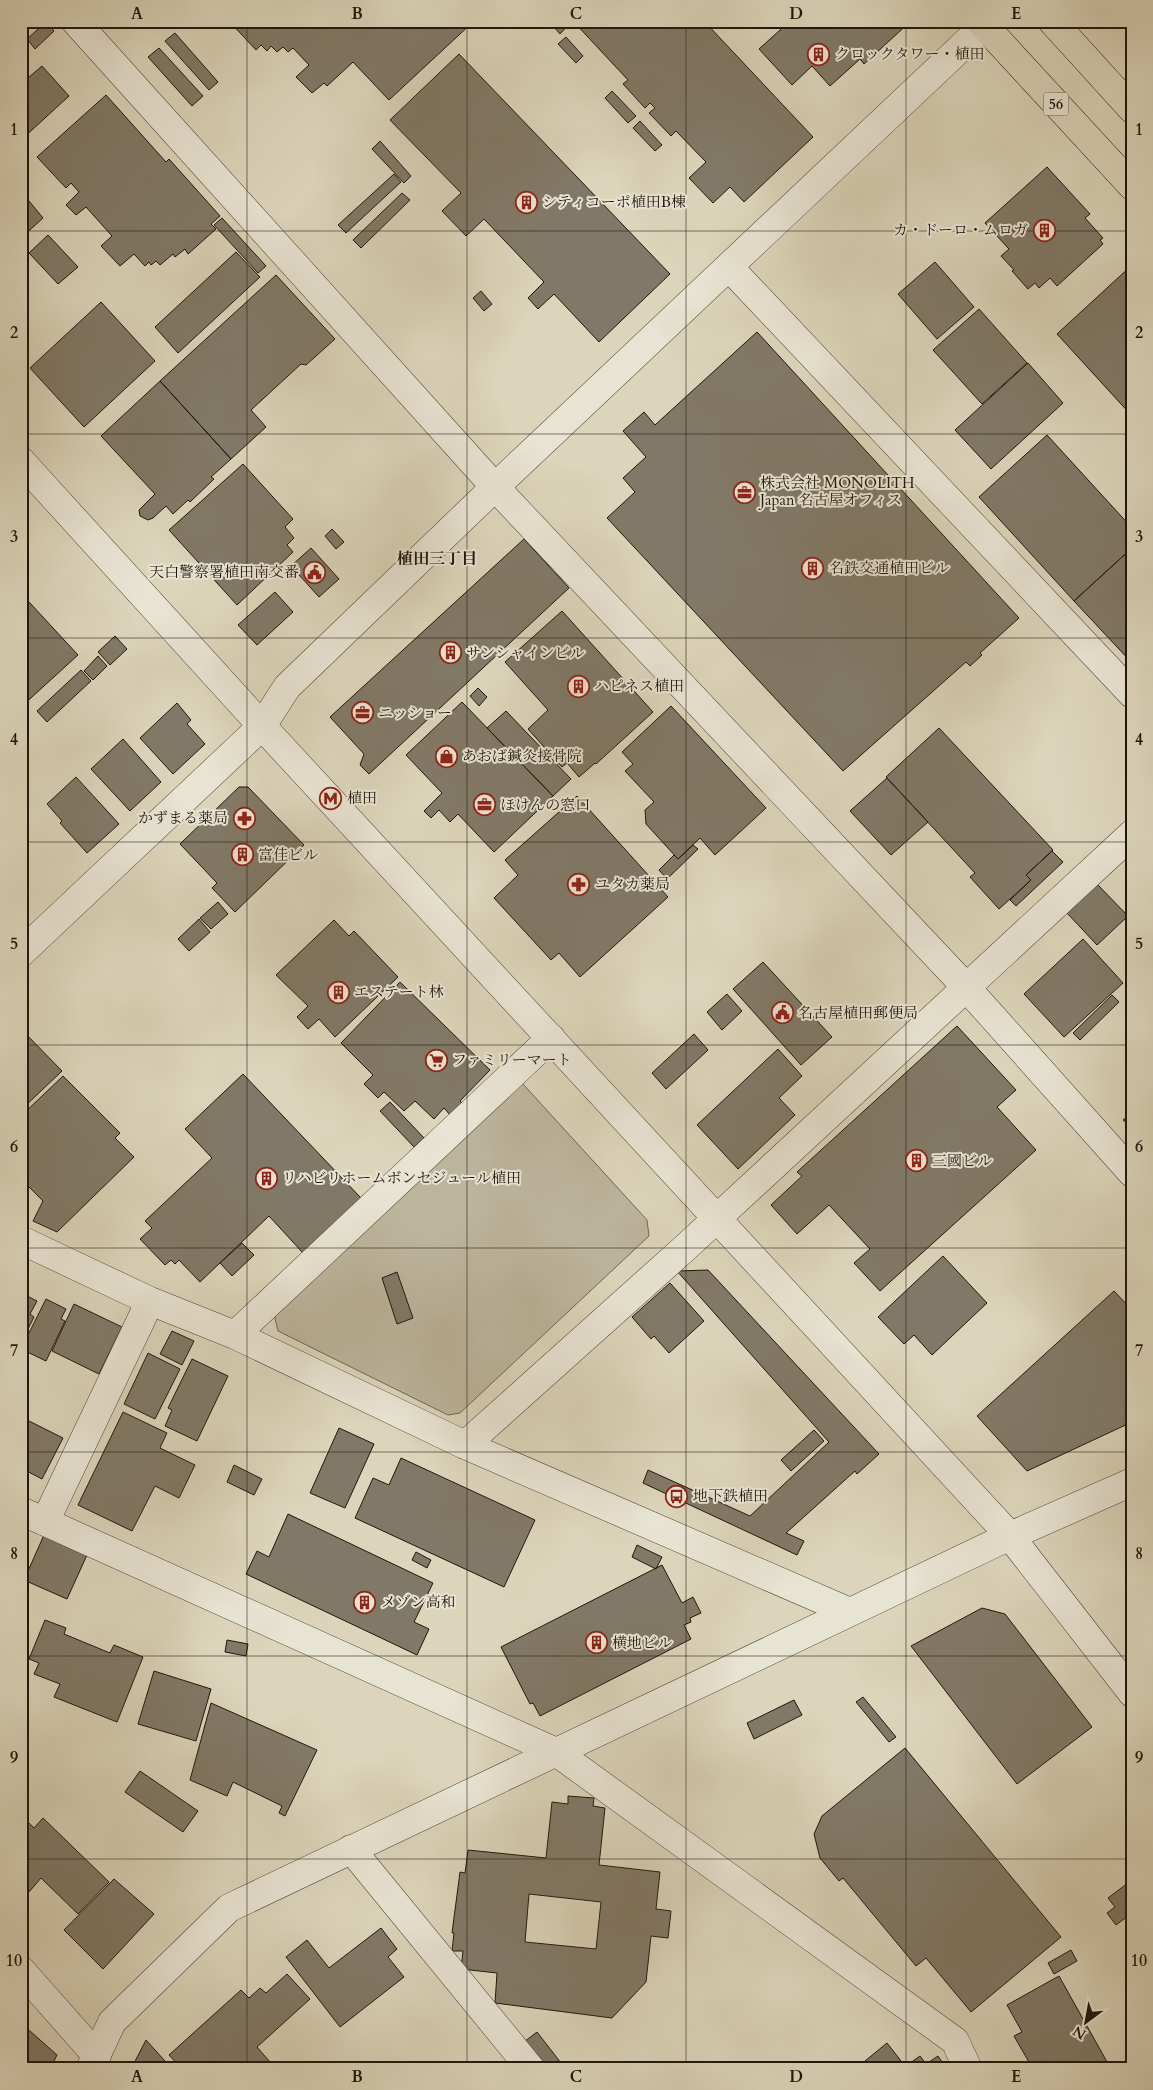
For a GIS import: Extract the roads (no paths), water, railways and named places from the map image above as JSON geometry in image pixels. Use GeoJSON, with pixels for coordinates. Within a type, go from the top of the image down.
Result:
{"type":"FeatureCollection","features":[{"type":"Feature","properties":{"kind":"main road"},"geometry":{"type":"LineString","coordinates":[[1052,21],[1132,108]]}},
{"type":"Feature","properties":{"kind":"main road","name":"56"},"geometry":{"type":"LineString","coordinates":[[984,23],[1132,186]]}},
{"type":"Feature","properties":{"kind":"street"},"geometry":{"type":"LineString","coordinates":[[75,21],[495,486],[965,986],[1132,1173]]}},
{"type":"Feature","properties":{"kind":"street"},"geometry":{"type":"LineString","coordinates":[[21,954],[262,726],[287,687],[495,486],[984,23]]}},
{"type":"Feature","properties":{"kind":"street"},"geometry":{"type":"LineString","coordinates":[[728,267],[1132,694]]}},
{"type":"Feature","properties":{"kind":"street"},"geometry":{"type":"LineString","coordinates":[[21,461],[262,726],[1010,1536],[1132,1693]]}},
{"type":"Feature","properties":{"kind":"street"},"geometry":{"type":"LineString","coordinates":[[466,1445],[716,1219],[965,986],[1132,834]]}},
{"type":"Feature","properties":{"kind":"street"},"geometry":{"type":"LineString","coordinates":[[235,1335],[551,1038]]}},
{"type":"Feature","properties":{"kind":"street"},"geometry":{"type":"LineString","coordinates":[[21,1240],[150,1301],[235,1335],[466,1445],[850,1612]]}},
{"type":"Feature","properties":{"kind":"street"},"geometry":{"type":"LineString","coordinates":[[150,1301],[33,1516],[556,1752],[955,2041],[968,2069]]}},
{"type":"Feature","properties":{"kind":"street"},"geometry":{"type":"LineString","coordinates":[[21,1970],[94,2062],[112,2022],[229,1908],[1010,1536],[1132,1482]]}},
{"type":"Feature","properties":{"kind":"street"},"geometry":{"type":"LineString","coordinates":[[351,1849],[531,2069]]}},
{"type":"Feature","properties":{"kind":"place","name":"クロックタワー・植田"},"geometry":{"type":"Point","coordinates":[819,54]}},
{"type":"Feature","properties":{"kind":"place","name":"シティコーポ植田B棟"},"geometry":{"type":"Point","coordinates":[526,202]}},
{"type":"Feature","properties":{"kind":"place","name":"カ・ドーロ・ムロガ"},"geometry":{"type":"Point","coordinates":[1044,230]}},
{"type":"Feature","properties":{"kind":"place","name":"株式会社 MONOLITH Japan 名古屋オフィス"},"geometry":{"type":"Point","coordinates":[744,492]}},
{"type":"Feature","properties":{"kind":"place","name":"名鉄交通植田ビル"},"geometry":{"type":"Point","coordinates":[813,568]}},
{"type":"Feature","properties":{"kind":"place","name":"天白警察署植田南交番"},"geometry":{"type":"Point","coordinates":[315,572]}},
{"type":"Feature","properties":{"kind":"place","name":"サンシャインビル"},"geometry":{"type":"Point","coordinates":[450,653]}},
{"type":"Feature","properties":{"kind":"place","name":"ハピネス植田"},"geometry":{"type":"Point","coordinates":[578,686]}},
{"type":"Feature","properties":{"kind":"place","name":"ニッショー"},"geometry":{"type":"Point","coordinates":[362,713]}},
{"type":"Feature","properties":{"kind":"place","name":"あおば鍼灸接骨院"},"geometry":{"type":"Point","coordinates":[446,756]}},
{"type":"Feature","properties":{"kind":"place","name":"植田"},"geometry":{"type":"Point","coordinates":[331,798]}},
{"type":"Feature","properties":{"kind":"place","name":"ほけんの窓口"},"geometry":{"type":"Point","coordinates":[484,805]}},
{"type":"Feature","properties":{"kind":"place","name":"かずまる薬局"},"geometry":{"type":"Point","coordinates":[244,818]}},
{"type":"Feature","properties":{"kind":"place","name":"富佳ビル"},"geometry":{"type":"Point","coordinates":[242,855]}},
{"type":"Feature","properties":{"kind":"place","name":"ユタカ薬局"},"geometry":{"type":"Point","coordinates":[579,884]}},
{"type":"Feature","properties":{"kind":"place","name":"エステート林"},"geometry":{"type":"Point","coordinates":[338,992]}},
{"type":"Feature","properties":{"kind":"place","name":"名古屋植田郵便局"},"geometry":{"type":"Point","coordinates":[782,1013]}},
{"type":"Feature","properties":{"kind":"place","name":"ファミリーマート"},"geometry":{"type":"Point","coordinates":[436,1060]}},
{"type":"Feature","properties":{"kind":"place","name":"三國ビル"},"geometry":{"type":"Point","coordinates":[916,1161]}},
{"type":"Feature","properties":{"kind":"place","name":"リハビリホームボンセジュール植田"},"geometry":{"type":"Point","coordinates":[266,1178]}},
{"type":"Feature","properties":{"kind":"place","name":"地下鉄植田"},"geometry":{"type":"Point","coordinates":[677,1496]}},
{"type":"Feature","properties":{"kind":"place","name":"メゾン高和"},"geometry":{"type":"Point","coordinates":[365,1602]}},
{"type":"Feature","properties":{"kind":"place","name":"横地ビル"},"geometry":{"type":"Point","coordinates":[596,1643]}},
{"type":"Feature","properties":{"kind":"district","name":"植田三丁目"},"geometry":{"type":"Point","coordinates":[437,558]}}]}
